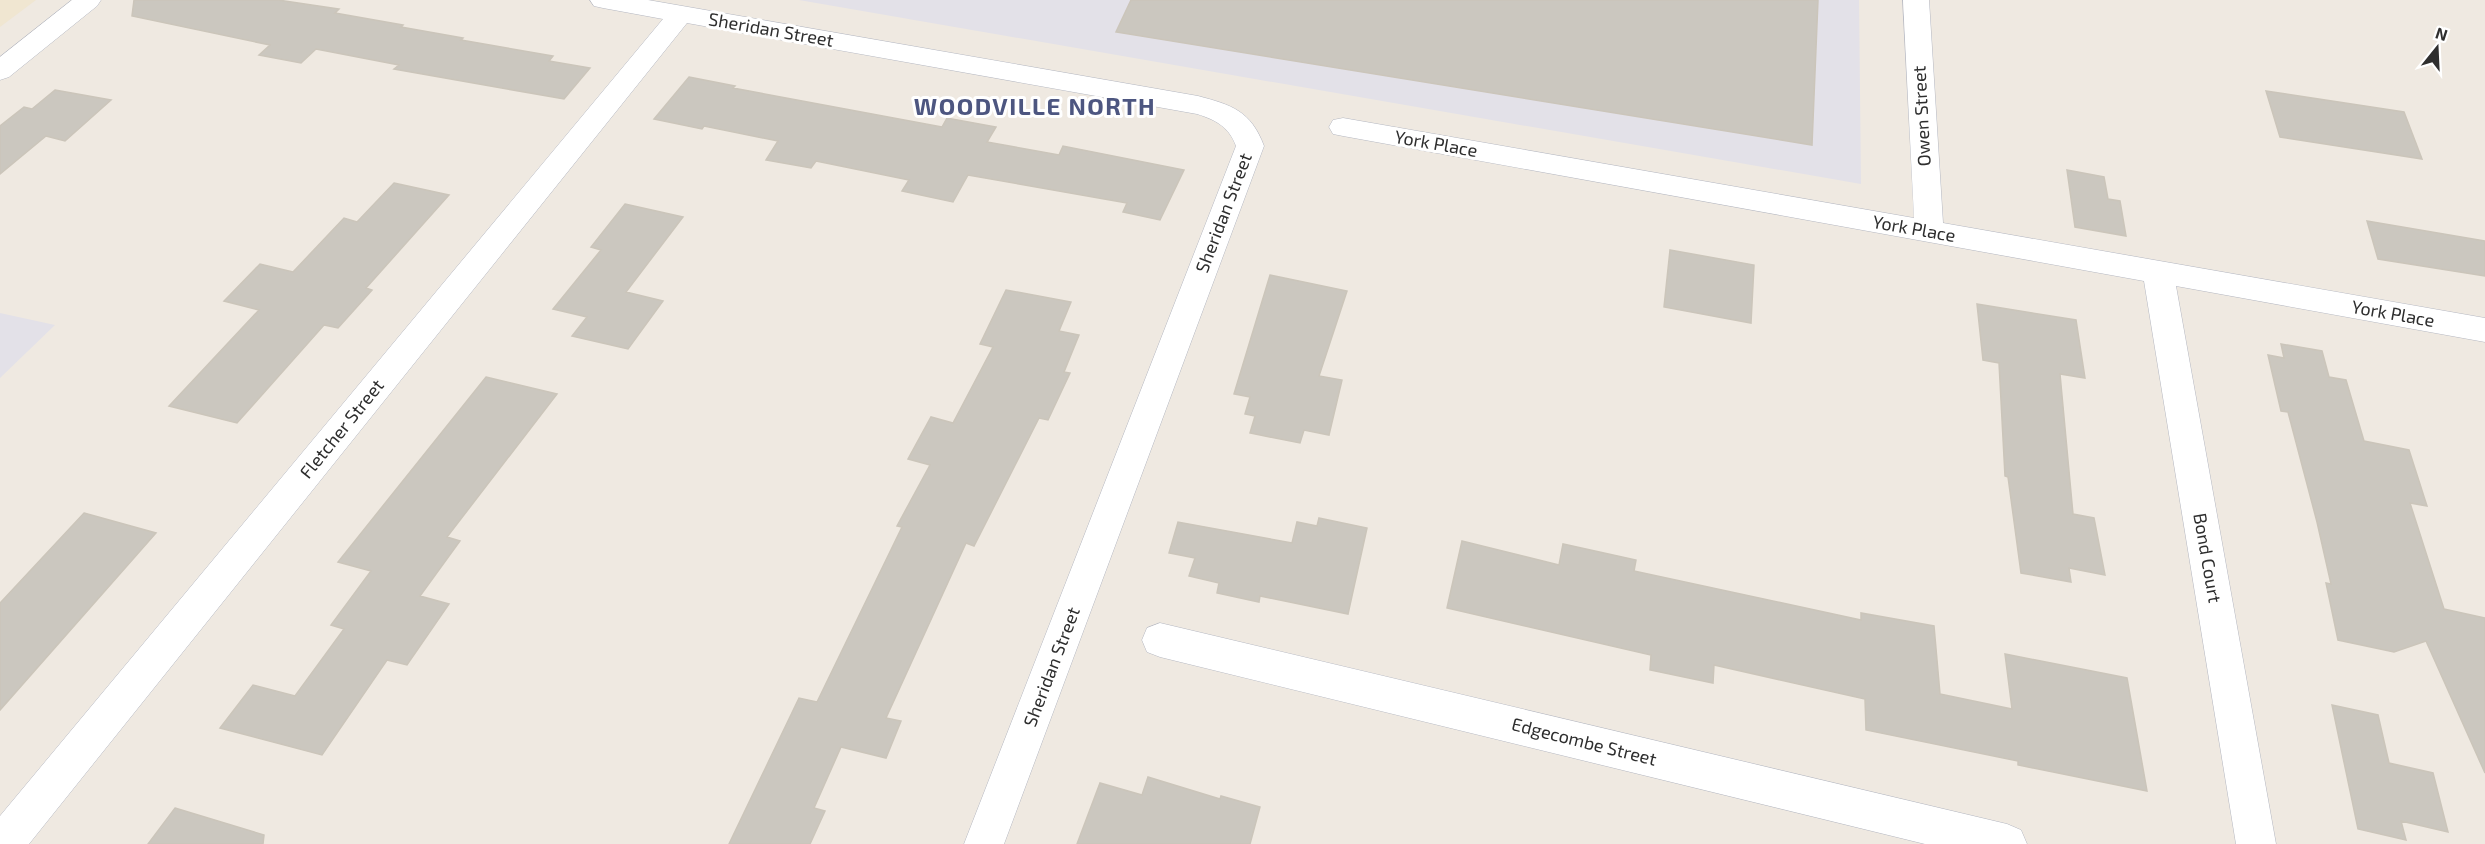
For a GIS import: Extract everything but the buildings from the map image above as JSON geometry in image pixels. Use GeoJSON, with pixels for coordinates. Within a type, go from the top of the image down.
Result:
{"type":"FeatureCollection","features":[{"type":"Feature","properties":{"kind":"street"},"geometry":{"type":"LineString","coordinates":[[0,70],[88,0]]}},
{"type":"Feature","properties":{"kind":"street","name":"Sheridan Street"},"geometry":{"type":"LineString","coordinates":[[603,0],[1198,105],[1227,113],[1241,124],[1248,138],[1250,146],[1246,157],[984,844]]}},
{"type":"Feature","properties":{"kind":"street","name":"Owen Street"},"geometry":{"type":"LineString","coordinates":[[1916,0],[1929,232]]}},
{"type":"Feature","properties":{"kind":"street","name":"Fletcher Street"},"geometry":{"type":"LineString","coordinates":[[3,844],[681,14]]}},
{"type":"Feature","properties":{"kind":"street","name":"York Place"},"geometry":{"type":"LineString","coordinates":[[1343,127],[2485,330]]}},
{"type":"Feature","properties":{"kind":"street","name":"Bond Court"},"geometry":{"type":"LineString","coordinates":[[2158,272],[2256,844]]}},
{"type":"Feature","properties":{"kind":"street","name":"Edgecombe Street"},"geometry":{"type":"LineString","coordinates":[[1160,640],[2007,844]]}},
{"type":"Feature","properties":{"kind":"shaded area"},"geometry":{"type":"Polygon","coordinates":[[[0,0],[36,0],[0,27],[0,0]]]}},
{"type":"Feature","properties":{"kind":"shaded area"},"geometry":{"type":"Polygon","coordinates":[[[799,0],[1859,0],[1861,184],[799,0]]]}},
{"type":"Feature","properties":{"kind":"shaded area"},"geometry":{"type":"Polygon","coordinates":[[[0,313],[55,325],[0,378],[0,313]]]}},
{"type":"Feature","properties":{"kind":"district","name":"WOODVILLE NORTH"},"geometry":{"type":"Point","coordinates":[1035,107]}}]}
